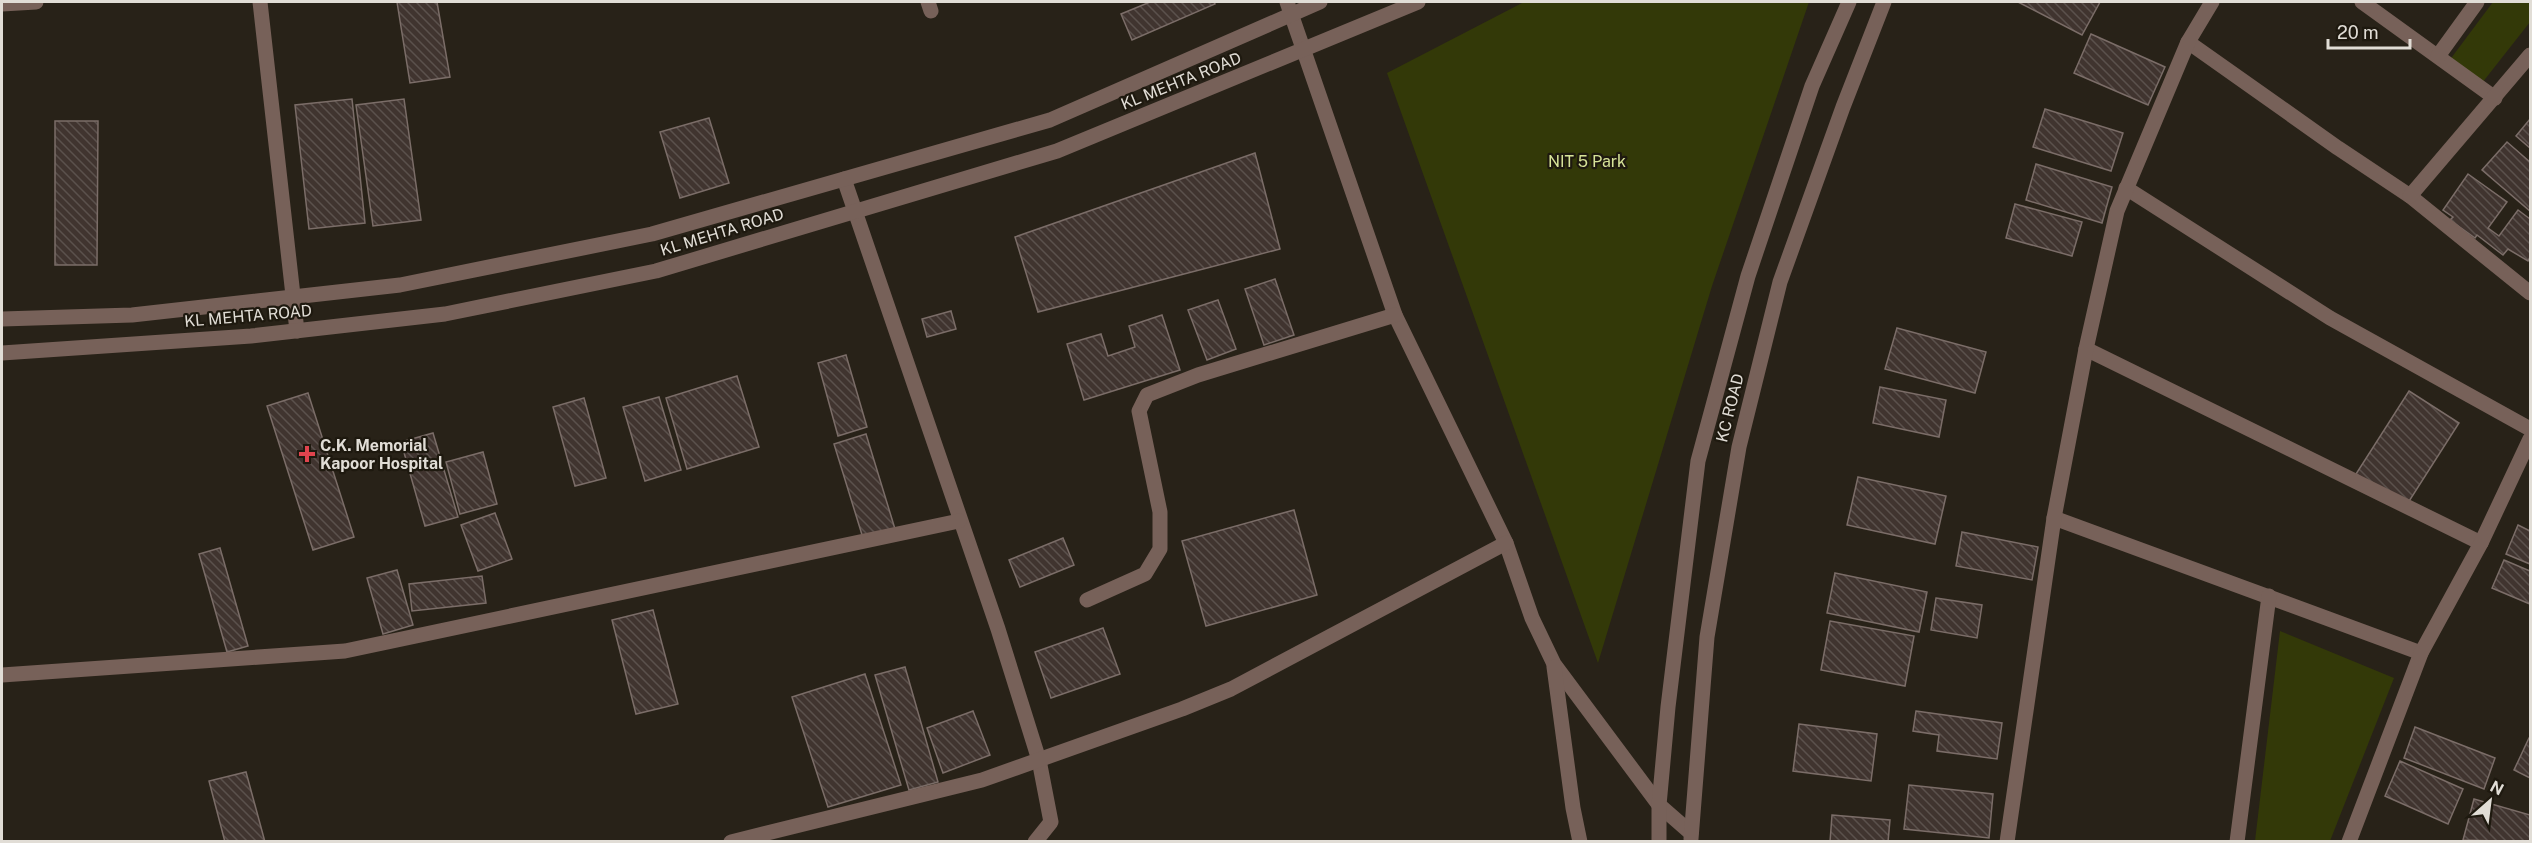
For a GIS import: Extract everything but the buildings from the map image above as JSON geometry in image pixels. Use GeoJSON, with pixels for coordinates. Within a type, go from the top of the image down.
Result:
{"type":"FeatureCollection","features":[{"type":"Feature","properties":{"kind":"street"},"geometry":{"type":"LineString","coordinates":[[2,4],[36,2]]}},
{"type":"Feature","properties":{"kind":"street"},"geometry":{"type":"LineString","coordinates":[[260,2],[297,331]]}},
{"type":"Feature","properties":{"kind":"street","name":"KL MEHTA ROAD"},"geometry":{"type":"LineString","coordinates":[[2,319],[132,315],[400,285],[652,234],[1050,120],[1289,8],[1320,2]]}},
{"type":"Feature","properties":{"kind":"street","name":"KL MEHTA ROAD"},"geometry":{"type":"LineString","coordinates":[[2,353],[297,331],[445,314],[656,271],[1057,152],[1418,2]]}},
{"type":"Feature","properties":{"kind":"street"},"geometry":{"type":"LineString","coordinates":[[1659,842],[1659,805],[1668,707],[1698,460],[1748,276],[1812,86],[1849,2]]}},
{"type":"Feature","properties":{"kind":"street","name":"KC ROAD"},"geometry":{"type":"LineString","coordinates":[[1691,837],[1707,638],[1739,447],[1780,282],[1884,2]]}},
{"type":"Feature","properties":{"kind":"street"},"geometry":{"type":"LineString","coordinates":[[2007,842],[2054,518],[2086,348],[2117,211],[2188,42],[2212,2]]}},
{"type":"Feature","properties":{"kind":"street"},"geometry":{"type":"LineString","coordinates":[[2362,2],[2495,98]]}},
{"type":"Feature","properties":{"kind":"street"},"geometry":{"type":"LineString","coordinates":[[2438,56],[2477,2]]}},
{"type":"Feature","properties":{"kind":"street"},"geometry":{"type":"LineString","coordinates":[[1289,8],[1395,315],[1506,543],[1532,618],[1554,664],[1659,805],[1691,837]]}},
{"type":"Feature","properties":{"kind":"street"},"geometry":{"type":"LineString","coordinates":[[2188,42],[2410,196],[2530,292]]}},
{"type":"Feature","properties":{"kind":"street"},"geometry":{"type":"LineString","coordinates":[[2410,196],[2530,55]]}},
{"type":"Feature","properties":{"kind":"street"},"geometry":{"type":"LineString","coordinates":[[844,179],[959,521],[998,629],[1040,760],[1051,822],[1035,842]]}},
{"type":"Feature","properties":{"kind":"street"},"geometry":{"type":"LineString","coordinates":[[2126,188],[2330,318],[2530,429]]}},
{"type":"Feature","properties":{"kind":"street"},"geometry":{"type":"LineString","coordinates":[[1087,600],[1145,574],[1160,549],[1161,512],[1139,411],[1147,395],[1198,375],[1395,315]]}},
{"type":"Feature","properties":{"kind":"street"},"geometry":{"type":"LineString","coordinates":[[2086,348],[2481,543]]}},
{"type":"Feature","properties":{"kind":"street"},"geometry":{"type":"LineString","coordinates":[[2349,842],[2421,653],[2481,543],[2530,440]]}},
{"type":"Feature","properties":{"kind":"street"},"geometry":{"type":"LineString","coordinates":[[2054,518],[2421,653]]}},
{"type":"Feature","properties":{"kind":"street"},"geometry":{"type":"LineString","coordinates":[[2,675],[345,651],[959,521]]}},
{"type":"Feature","properties":{"kind":"street"},"geometry":{"type":"LineString","coordinates":[[731,842],[779,836],[982,780],[1231,689],[1506,543]]}},
{"type":"Feature","properties":{"kind":"street"},"geometry":{"type":"LineString","coordinates":[[2237,842],[2269,596]]}},
{"type":"Feature","properties":{"kind":"street"},"geometry":{"type":"LineString","coordinates":[[1554,664],[1573,808],[1580,842]]}},
{"type":"Feature","properties":{"kind":"green space","name":"NIT 5 Park"},"geometry":{"type":"Polygon","coordinates":[[[1524,2],[1809,2],[1712,286],[1598,663],[1387,73],[1524,2]]]}},
{"type":"Feature","properties":{"kind":"green space"},"geometry":{"type":"Polygon","coordinates":[[[2493,2],[2530,2],[2530,22],[2482,83],[2449,61],[2493,2]]]}},
{"type":"Feature","properties":{"kind":"green space"},"geometry":{"type":"Polygon","coordinates":[[[2280,631],[2394,678],[2330,841],[2255,841],[2280,631]]]}},
{"type":"Feature","properties":{"kind":"place","name":"C.K. Memorial Kapoor Hospital"},"geometry":{"type":"Point","coordinates":[307,454]}}]}
